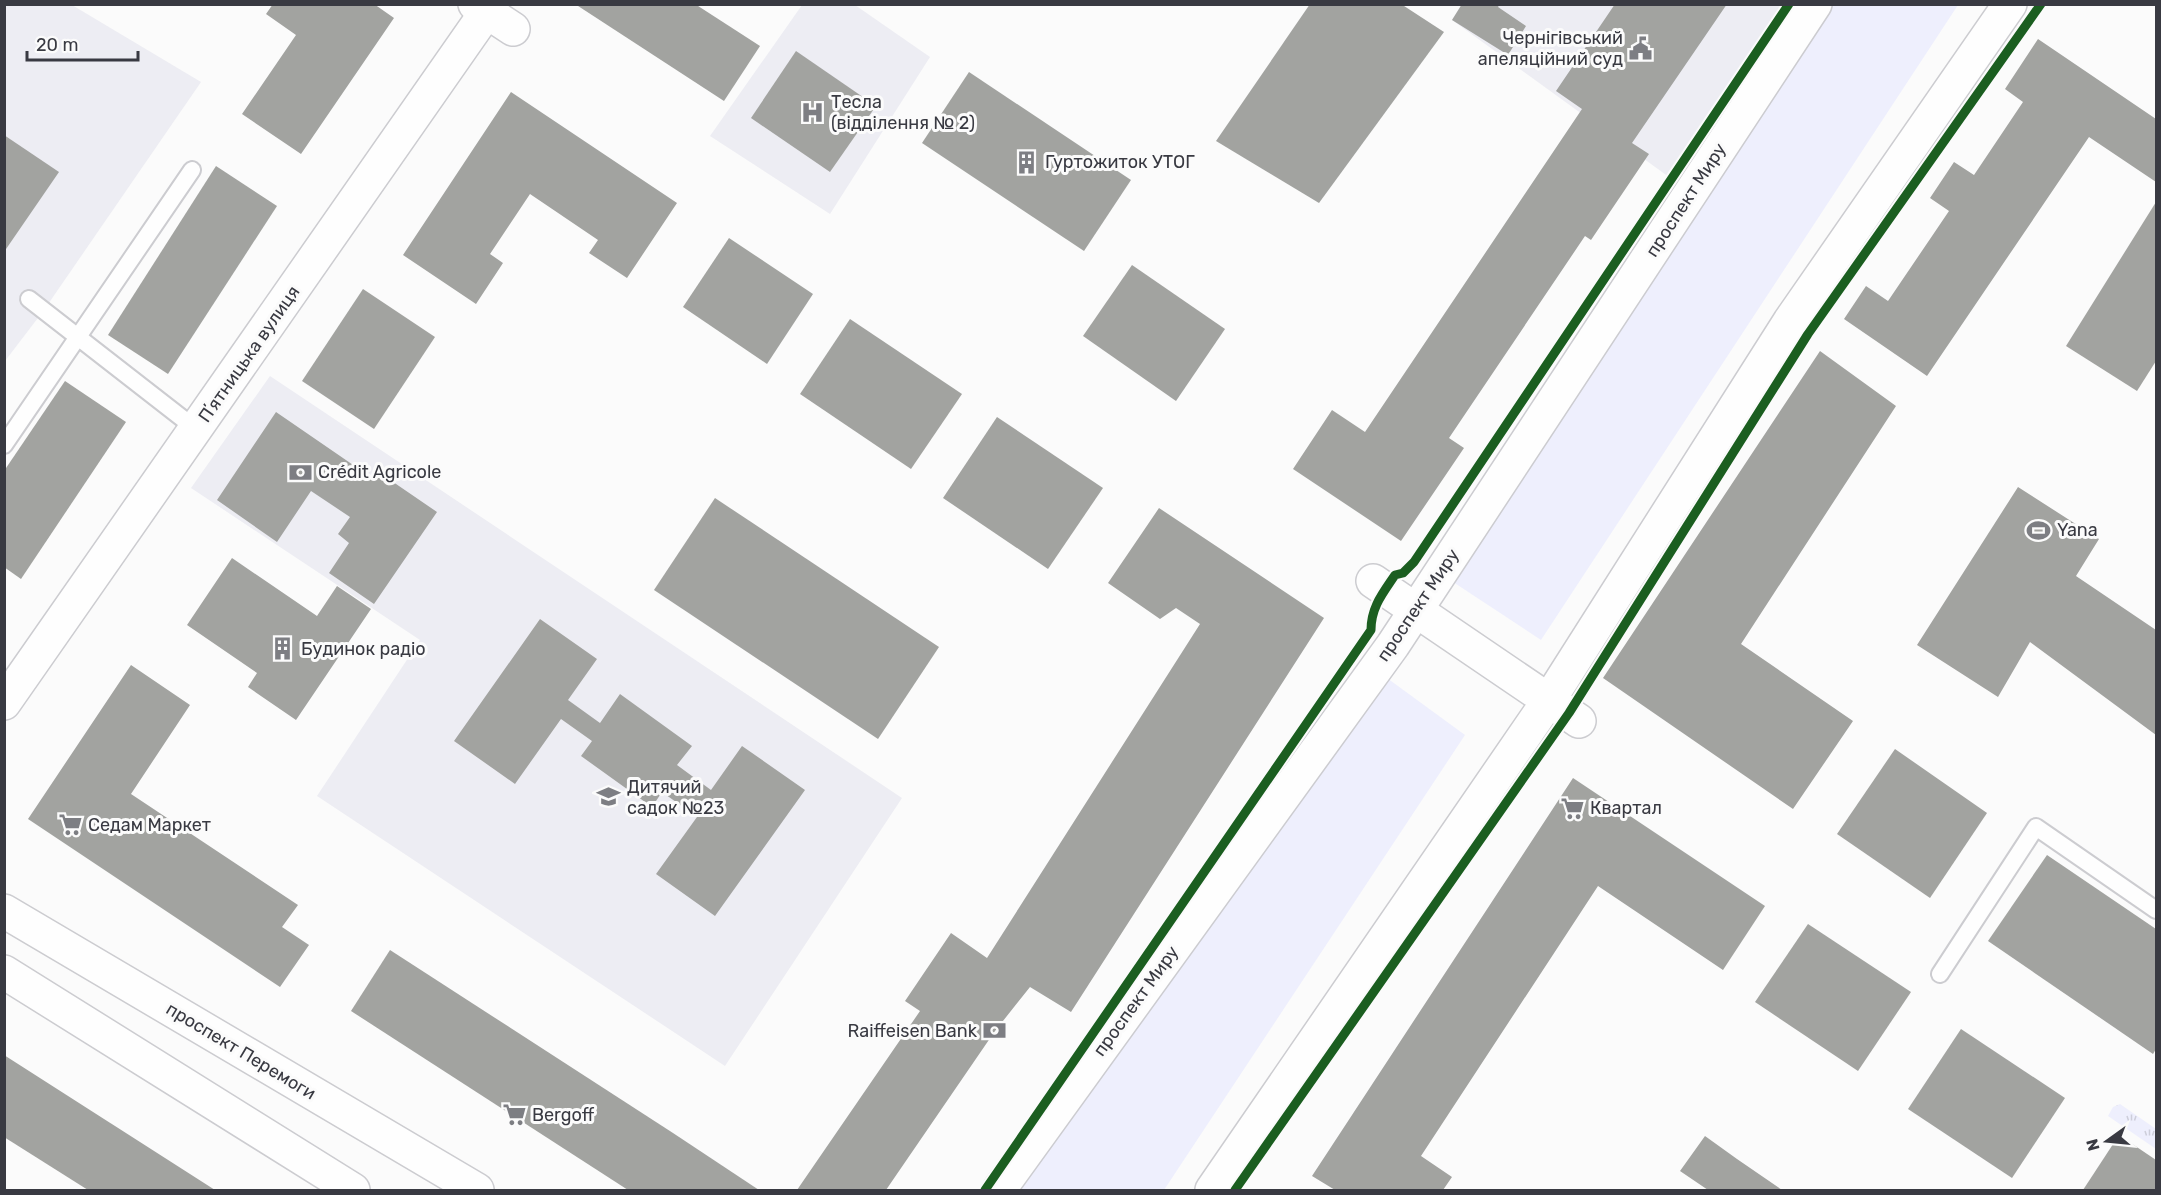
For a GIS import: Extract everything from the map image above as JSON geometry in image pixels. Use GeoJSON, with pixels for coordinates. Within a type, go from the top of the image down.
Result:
{"type":"FeatureCollection","features":[{"type":"Feature","properties":{"kind":"main road","name":"проспект Миру"},"geometry":{"type":"LineString","coordinates":[[999,1191],[1393,645],[1815,4]]}},
{"type":"Feature","properties":{"kind":"main road"},"geometry":{"type":"LineString","coordinates":[[1212,1191],[1549,700],[1790,321],[2010,4]]}},
{"type":"Feature","properties":{"kind":"main road","name":"Пʼятницька вулиця"},"geometry":{"type":"LineString","coordinates":[[4,703],[492,13]]}},
{"type":"Feature","properties":{"kind":"main road"},"geometry":{"type":"LineString","coordinates":[[1373,581],[1579,721]]}},
{"type":"Feature","properties":{"kind":"main road","name":"проспект Перемоги"},"geometry":{"type":"LineString","coordinates":[[4,912],[477,1191]]}},
{"type":"Feature","properties":{"kind":"main road"},"geometry":{"type":"LineString","coordinates":[[4,972],[353,1191]]}},
{"type":"Feature","properties":{"kind":"lane"},"geometry":{"type":"LineString","coordinates":[[4,445],[192,171]]}},
{"type":"Feature","properties":{"kind":"lane"},"geometry":{"type":"LineString","coordinates":[[29,299],[196,429]]}},
{"type":"Feature","properties":{"kind":"lane"},"geometry":{"type":"LineString","coordinates":[[1940,974],[2036,827],[2157,910]]}},
{"type":"Feature","properties":{"kind":"shaded area"},"geometry":{"type":"Polygon","coordinates":[[[1462,4],[1800,5],[1680,185],[1452,20],[1462,4]]]}},
{"type":"Feature","properties":{"kind":"shaded area"},"geometry":{"type":"Polygon","coordinates":[[[5,5],[72,5],[201,82],[44,310],[5,361],[5,5]]]}},
{"type":"Feature","properties":{"kind":"shaded area"},"geometry":{"type":"Polygon","coordinates":[[[802,5],[855,5],[930,57],[830,214],[710,136],[802,5]]]}},
{"type":"Feature","properties":{"kind":"shaded area","name":"Дитячий садок №23"},"geometry":{"type":"Polygon","coordinates":[[[270,376],[902,798],[725,1066],[317,796],[420,640],[191,488],[270,376]]]}},
{"type":"Feature","properties":{"kind":"green space"},"geometry":{"type":"Polygon","coordinates":[[[1827,5],[1958,5],[1541,640],[1450,580],[1827,5]]]}},
{"type":"Feature","properties":{"kind":"green space"},"geometry":{"type":"Polygon","coordinates":[[[1376,670],[1465,735],[1164,1190],[1021,1190],[1376,670]]]}},
{"type":"Feature","properties":{"kind":"green space"},"geometry":{"type":"Polygon","coordinates":[[[2120,1104],[2156,1129],[2156,1149],[2108,1116],[2113,1107],[2120,1104]]]}},
{"type":"Feature","properties":{"kind":"building"},"geometry":{"type":"Polygon","coordinates":[[[273,4],[374,4],[394,18],[301,154],[242,114],[296,35],[266,14],[273,4]]]}},
{"type":"Feature","properties":{"kind":"building"},"geometry":{"type":"Polygon","coordinates":[[[575,4],[695,4],[760,46],[724,101],[575,4]]]}},
{"type":"Feature","properties":{"kind":"building"},"geometry":{"type":"Polygon","coordinates":[[[1310,4],[1401,4],[1444,32],[1319,203],[1216,141],[1310,4]]]}},
{"type":"Feature","properties":{"kind":"building"},"geometry":{"type":"Polygon","coordinates":[[[1462,4],[1500,4],[1498,7],[1526,26],[1508,55],[1452,20],[1462,4]]]}},
{"type":"Feature","properties":{"kind":"building"},"geometry":{"type":"Polygon","coordinates":[[[1615,4],[1727,4],[1632,143],[1649,154],[1591,240],[1585,236],[1449,438],[1464,448],[1401,541],[1293,469],[1332,410],[1365,432],[1582,109],[1556,91],[1615,4]]]}},
{"type":"Feature","properties":{"kind":"building"},"geometry":{"type":"Polygon","coordinates":[[[2038,39],[2156,119],[2156,182],[2089,137],[1927,376],[1844,319],[1866,286],[1888,301],[1949,211],[1930,198],[1954,162],[1974,175],[2023,102],[2005,89],[2038,39]]]}},
{"type":"Feature","properties":{"kind":"building","name":"Тесла (відділення № 2)"},"geometry":{"type":"Polygon","coordinates":[[[796,51],[876,106],[830,172],[751,118],[796,51]]]}},
{"type":"Feature","properties":{"kind":"building","name":"Гуртожиток УТОГ"},"geometry":{"type":"Polygon","coordinates":[[[969,72],[1131,180],[1084,251],[922,143],[969,72]]]}},
{"type":"Feature","properties":{"kind":"building"},"geometry":{"type":"Polygon","coordinates":[[[511,92],[677,203],[627,278],[589,253],[598,240],[530,194],[490,254],[503,263],[476,304],[403,255],[511,92]]]}},
{"type":"Feature","properties":{"kind":"building"},"geometry":{"type":"Polygon","coordinates":[[[4,135],[59,172],[4,252],[4,135]]]}},
{"type":"Feature","properties":{"kind":"building"},"geometry":{"type":"Polygon","coordinates":[[[216,166],[277,206],[168,374],[108,335],[216,166]]]}},
{"type":"Feature","properties":{"kind":"building"},"geometry":{"type":"Polygon","coordinates":[[[2156,202],[2156,361],[2137,391],[2066,346],[2156,202]]]}},
{"type":"Feature","properties":{"kind":"building"},"geometry":{"type":"Polygon","coordinates":[[[729,238],[813,294],[767,364],[683,307],[729,238]]]}},
{"type":"Feature","properties":{"kind":"building"},"geometry":{"type":"Polygon","coordinates":[[[1132,265],[1225,329],[1176,401],[1083,336],[1132,265]]]}},
{"type":"Feature","properties":{"kind":"building"},"geometry":{"type":"Polygon","coordinates":[[[363,289],[435,337],[374,429],[302,381],[363,289]]]}},
{"type":"Feature","properties":{"kind":"building"},"geometry":{"type":"Polygon","coordinates":[[[850,319],[962,394],[911,469],[800,394],[850,319]]]}},
{"type":"Feature","properties":{"kind":"building"},"geometry":{"type":"Polygon","coordinates":[[[1820,351],[1896,406],[1741,644],[1853,721],[1793,809],[1603,678],[1820,351]]]}},
{"type":"Feature","properties":{"kind":"building"},"geometry":{"type":"Polygon","coordinates":[[[65,381],[126,422],[21,579],[4,567],[4,471],[65,381]]]}},
{"type":"Feature","properties":{"kind":"building"},"geometry":{"type":"Polygon","coordinates":[[[276,412],[375,480],[380,473],[437,512],[374,604],[329,573],[349,543],[338,534],[350,517],[311,491],[277,542],[217,500],[276,412]]]}},
{"type":"Feature","properties":{"kind":"building"},"geometry":{"type":"Polygon","coordinates":[[[997,417],[1103,488],[1048,569],[943,498],[997,417]]]}},
{"type":"Feature","properties":{"kind":"building"},"geometry":{"type":"Polygon","coordinates":[[[2018,487],[2099,539],[2076,576],[2156,630],[2156,735],[2030,642],[1998,697],[1917,645],[2018,487]]]}},
{"type":"Feature","properties":{"kind":"building"},"geometry":{"type":"Polygon","coordinates":[[[715,498],[939,647],[878,739],[654,590],[715,498]]]}},
{"type":"Feature","properties":{"kind":"building"},"geometry":{"type":"Polygon","coordinates":[[[1159,508],[1324,618],[1071,1012],[1030,987],[995,1031],[886,1190],[797,1190],[920,1011],[905,1001],[951,933],[987,958],[1200,624],[1176,608],[1160,619],[1108,583],[1159,508]]]}},
{"type":"Feature","properties":{"kind":"building","name":"Будинок радіо"},"geometry":{"type":"Polygon","coordinates":[[[232,558],[317,616],[337,586],[371,609],[296,720],[248,687],[257,673],[187,625],[232,558]]]}},
{"type":"Feature","properties":{"kind":"building"},"geometry":{"type":"Polygon","coordinates":[[[540,619],[597,659],[568,700],[600,723],[620,694],[692,746],[677,765],[711,790],[742,746],[805,790],[715,916],[656,874],[697,817],[662,792],[652,807],[581,756],[592,741],[561,719],[515,784],[454,741],[540,619]]]}},
{"type":"Feature","properties":{"kind":"building"},"geometry":{"type":"Polygon","coordinates":[[[131,665],[190,705],[131,794],[298,905],[282,927],[309,945],[280,987],[28,819],[131,665]]]}},
{"type":"Feature","properties":{"kind":"building"},"geometry":{"type":"Polygon","coordinates":[[[1895,749],[1987,813],[1930,898],[1837,834],[1895,749]]]}},
{"type":"Feature","properties":{"kind":"building"},"geometry":{"type":"Polygon","coordinates":[[[1573,778],[1765,906],[1723,970],[1598,886],[1421,1156],[1452,1177],[1443,1190],[1335,1190],[1312,1176],[1573,778]]]}},
{"type":"Feature","properties":{"kind":"building"},"geometry":{"type":"Polygon","coordinates":[[[2047,855],[2156,929],[2156,1049],[2153,1054],[1988,941],[2047,855]]]}},
{"type":"Feature","properties":{"kind":"building"},"geometry":{"type":"Polygon","coordinates":[[[1808,924],[1911,992],[1858,1071],[1755,1002],[1808,924]]]}},
{"type":"Feature","properties":{"kind":"building"},"geometry":{"type":"Polygon","coordinates":[[[390,950],[759,1190],[628,1190],[351,1011],[390,950]]]}},
{"type":"Feature","properties":{"kind":"building"},"geometry":{"type":"Polygon","coordinates":[[[1961,1029],[2065,1098],[2012,1178],[1908,1109],[1961,1029]]]}},
{"type":"Feature","properties":{"kind":"building"},"geometry":{"type":"Polygon","coordinates":[[[4,1055],[215,1190],[88,1190],[4,1137],[4,1055]]]}},
{"type":"Feature","properties":{"kind":"building"},"geometry":{"type":"Polygon","coordinates":[[[2119,1135],[2156,1160],[2156,1190],[2083,1190],[2119,1135]]]}},
{"type":"Feature","properties":{"kind":"building"},"geometry":{"type":"Polygon","coordinates":[[[1705,1136],[1782,1190],[1708,1190],[1680,1171],[1705,1136]]]}},
{"type":"Feature","properties":{"kind":"cycle path"},"geometry":{"type":"LineString","coordinates":[[985,1190],[1371,630],[1375,607],[1386,588],[1395,575],[1403,573],[1414,562],[1789,4]]}},
{"type":"Feature","properties":{"kind":"cycle path"},"geometry":{"type":"LineString","coordinates":[[1235,1190],[1569,713],[1808,334],[2041,4]]}},
{"type":"Feature","properties":{"kind":"place","name":"Чернігівський апеляційний суд"},"geometry":{"type":"Point","coordinates":[1641,48]}},
{"type":"Feature","properties":{"kind":"place","name":"Тесла (відділення № 2)"},"geometry":{"type":"Point","coordinates":[813,112]}},
{"type":"Feature","properties":{"kind":"place","name":"Гуртожиток УТОГ"},"geometry":{"type":"Point","coordinates":[1027,162]}},
{"type":"Feature","properties":{"kind":"place","name":"Crédit Agricole"},"geometry":{"type":"Point","coordinates":[300,472]}},
{"type":"Feature","properties":{"kind":"place","name":"Yana"},"geometry":{"type":"Point","coordinates":[2039,530]}},
{"type":"Feature","properties":{"kind":"place","name":"Будинок радіо"},"geometry":{"type":"Point","coordinates":[283,649]}},
{"type":"Feature","properties":{"kind":"place","name":"Дитячий садок №23"},"geometry":{"type":"Point","coordinates":[609,797]}},
{"type":"Feature","properties":{"kind":"place","name":"Квартал"},"geometry":{"type":"Point","coordinates":[1572,808]}},
{"type":"Feature","properties":{"kind":"place","name":"Седам Маркет"},"geometry":{"type":"Point","coordinates":[70,825]}},
{"type":"Feature","properties":{"kind":"place","name":"Raiffeisen Bank"},"geometry":{"type":"Point","coordinates":[995,1031]}},
{"type":"Feature","properties":{"kind":"place","name":"Bergoff"},"geometry":{"type":"Point","coordinates":[514,1115]}}]}
